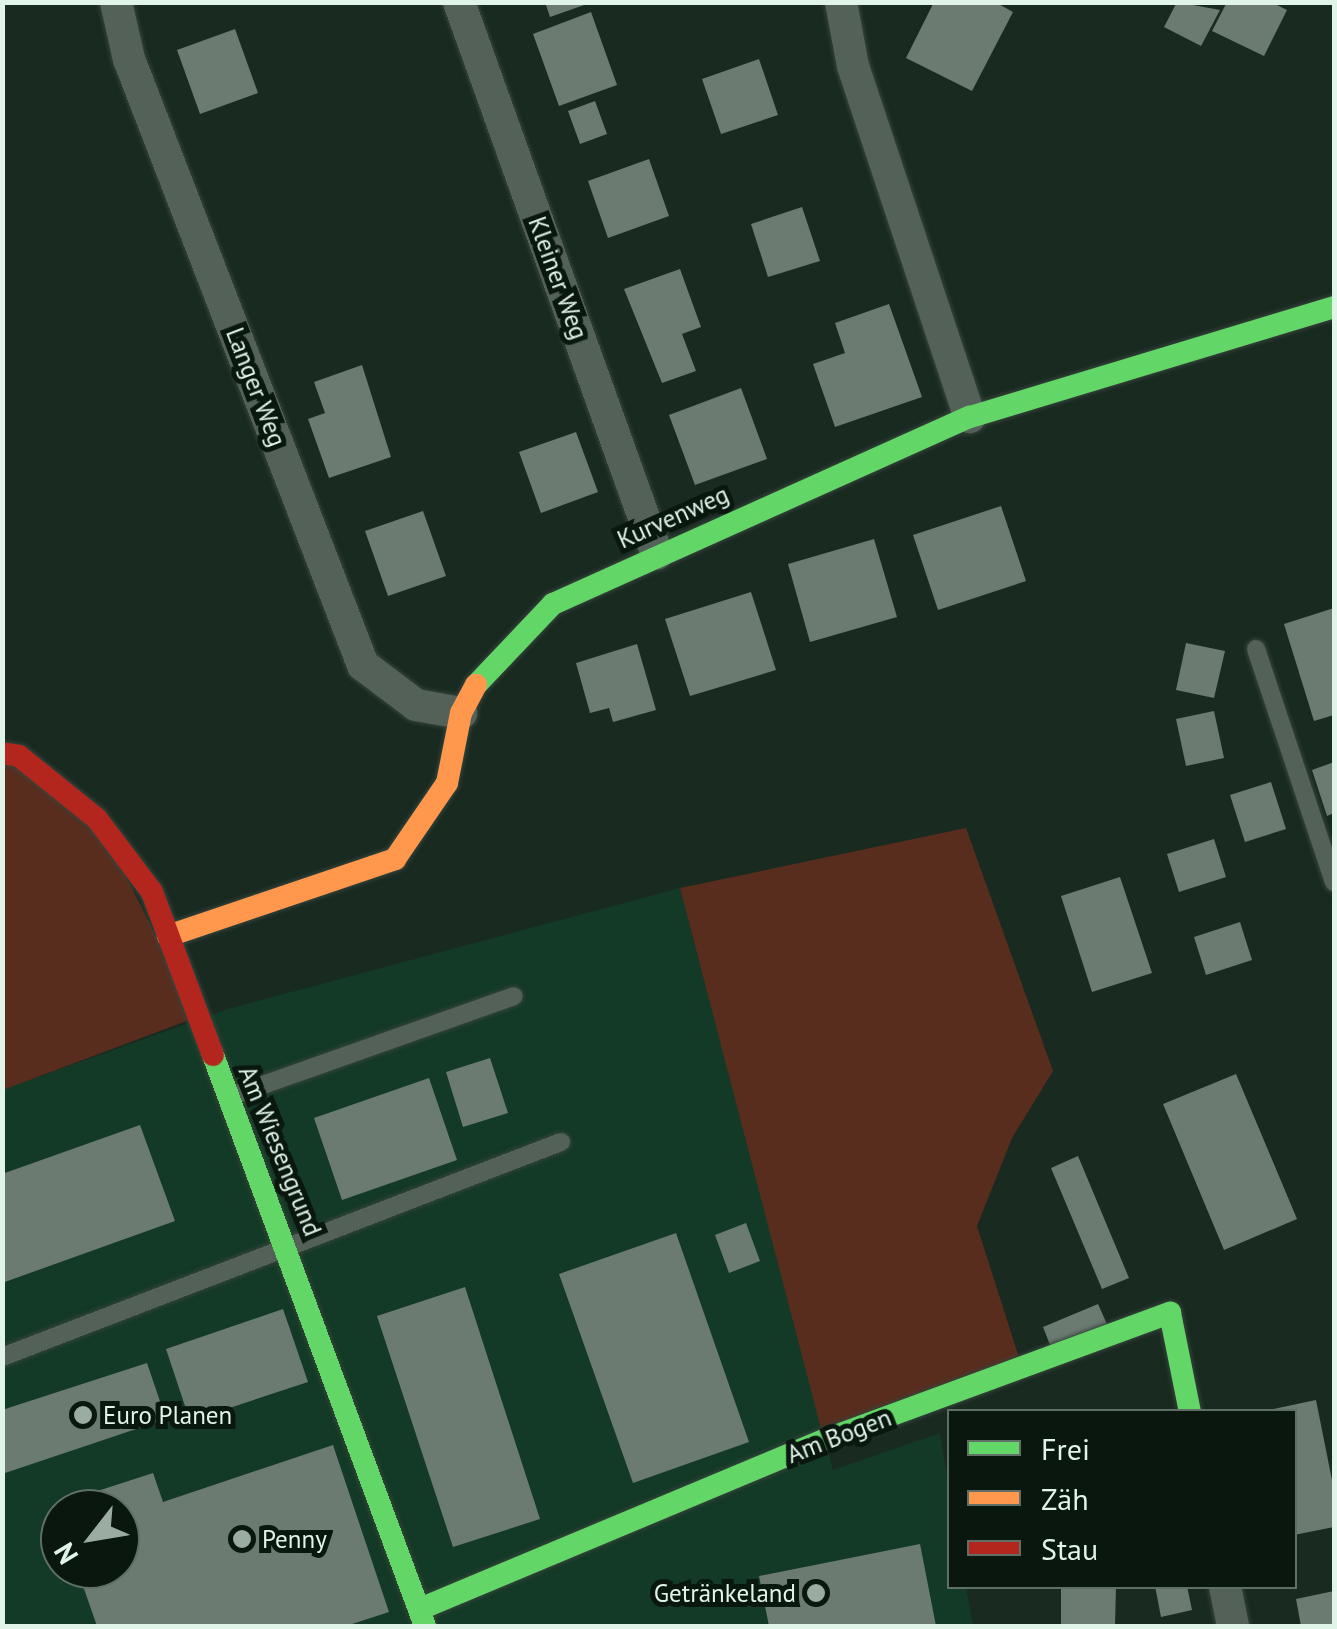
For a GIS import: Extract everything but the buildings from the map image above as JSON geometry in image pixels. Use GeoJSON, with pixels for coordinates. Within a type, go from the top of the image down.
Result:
{"type":"FeatureCollection","features":[{"type":"Feature","properties":{"kind":"street","name":"Langer Weg"},"geometry":{"type":"LineString","coordinates":[[116,2],[129,59],[363,664],[416,705],[461,714]]}},
{"type":"Feature","properties":{"kind":"street","name":"Kleiner Weg"},"geometry":{"type":"LineString","coordinates":[[458,2],[658,554]]}},
{"type":"Feature","properties":{"kind":"street"},"geometry":{"type":"LineString","coordinates":[[841,2],[853,66],[970,417]]}},
{"type":"Feature","properties":{"kind":"street","name":"Kurvenweg"},"geometry":{"type":"LineString","coordinates":[[168,936],[395,859],[447,783],[461,714],[484,673],[554,604],[970,417],[1334,307]]}},
{"type":"Feature","properties":{"kind":"street","name":"Am Wiesengrund"},"geometry":{"type":"LineString","coordinates":[[2,753],[19,756],[96,819],[152,892],[288,1245],[422,1618]]}},
{"type":"Feature","properties":{"kind":"street","name":"Am Bogen"},"geometry":{"type":"LineString","coordinates":[[422,1618],[824,1440],[1170,1313],[1189,1409]]}},
{"type":"Feature","properties":{"kind":"street"},"geometry":{"type":"LineString","coordinates":[[1225,1589],[1232,1626]]}},
{"type":"Feature","properties":{"kind":"lane"},"geometry":{"type":"LineString","coordinates":[[1256,649],[1334,882]]}},
{"type":"Feature","properties":{"kind":"lane"},"geometry":{"type":"LineString","coordinates":[[228,1097],[514,996]]}},
{"type":"Feature","properties":{"kind":"lane"},"geometry":{"type":"LineString","coordinates":[[2,1357],[561,1142]]}},
{"type":"Feature","properties":{"kind":"shaded area"},"geometry":{"type":"Polygon","coordinates":[[[3,753],[97,819],[197,1017],[3,1090],[3,753]]]}},
{"type":"Feature","properties":{"kind":"shaded area"},"geometry":{"type":"Polygon","coordinates":[[[966,828],[1053,1071],[1012,1138],[977,1226],[1022,1367],[824,1440],[680,888],[966,828]]]}},
{"type":"Feature","properties":{"kind":"shaded area"},"geometry":{"type":"Polygon","coordinates":[[[680,888],[833,1470],[940,1433],[947,1476],[947,1589],[966,1589],[973,1626],[3,1626],[2,1090],[228,1009],[680,888]]]}},
{"type":"Feature","properties":{"kind":"traffic: fast"},"geometry":{"type":"LineString","coordinates":[[476,685],[553,604],[970,417],[1334,307]]}},
{"type":"Feature","properties":{"kind":"traffic: fast"},"geometry":{"type":"LineString","coordinates":[[213,1055],[425,1626]]}},
{"type":"Feature","properties":{"kind":"traffic: fast"},"geometry":{"type":"LineString","coordinates":[[420,1609],[824,1440],[1170,1313],[1189,1409]]}},
{"type":"Feature","properties":{"kind":"traffic: slow"},"geometry":{"type":"LineString","coordinates":[[168,936],[395,859],[447,783],[461,713],[476,685]]}},
{"type":"Feature","properties":{"kind":"traffic: jam"},"geometry":{"type":"LineString","coordinates":[[2,753],[19,756],[97,819],[152,892],[213,1055]]}},
{"type":"Feature","properties":{"kind":"place","name":"Euro Planen"},"geometry":{"type":"Point","coordinates":[83,1415]}},
{"type":"Feature","properties":{"kind":"place","name":"Penny"},"geometry":{"type":"Point","coordinates":[242,1539]}},
{"type":"Feature","properties":{"kind":"place","name":"Getränkeland"},"geometry":{"type":"Point","coordinates":[816,1593]}}]}
